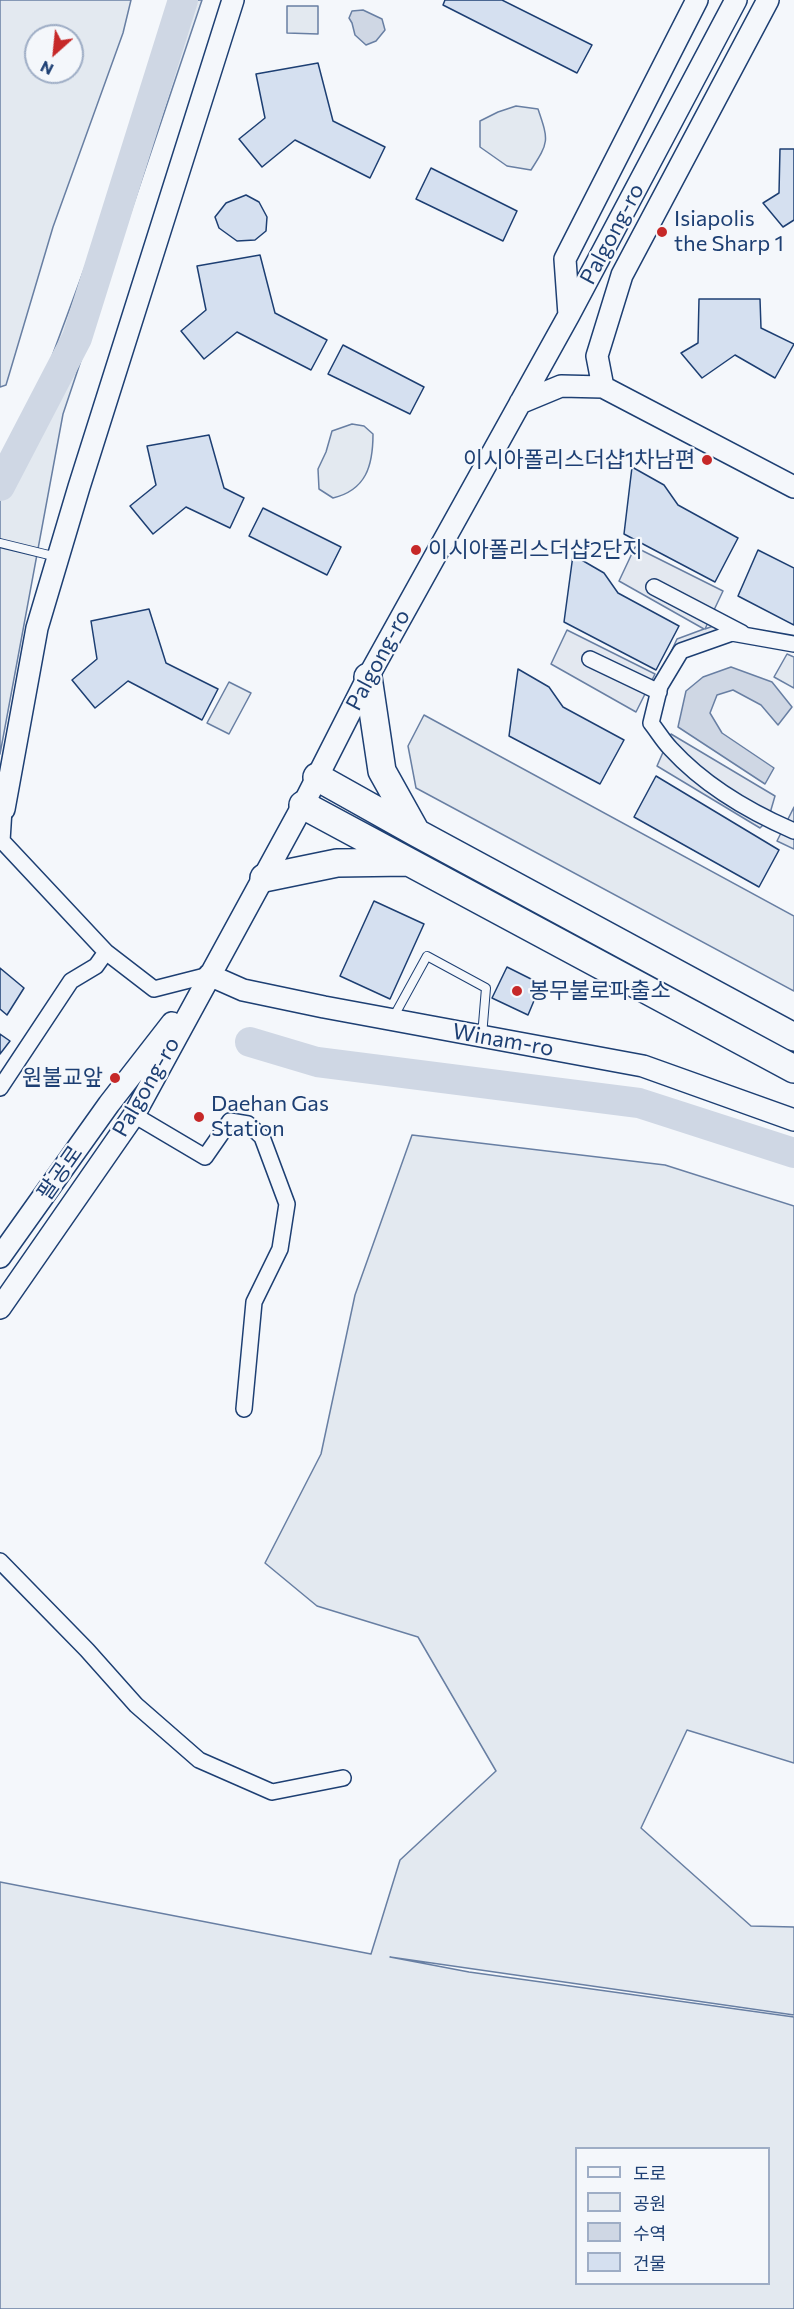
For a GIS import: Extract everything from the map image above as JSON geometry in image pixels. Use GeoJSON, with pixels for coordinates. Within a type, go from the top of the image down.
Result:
{"type":"FeatureCollection","features":[{"type":"Feature","properties":{"kind":"highway"},"geometry":{"type":"LineString","coordinates":[[368,677],[382,771],[417,833]]}},
{"type":"Feature","properties":{"kind":"highway"},"geometry":{"type":"LineString","coordinates":[[317,777],[794,1037]]}},
{"type":"Feature","properties":{"kind":"highway"},"geometry":{"type":"LineString","coordinates":[[303,805],[794,1069]]}},
{"type":"Feature","properties":{"kind":"highway"},"geometry":{"type":"LineString","coordinates":[[264,878],[337,863],[411,862]]}},
{"type":"Feature","properties":{"kind":"main road"},"geometry":{"type":"LineString","coordinates":[[4,809],[37,628],[233,0]]}},
{"type":"Feature","properties":{"kind":"main road"},"geometry":{"type":"LineString","coordinates":[[569,315],[565,259],[696,0]]}},
{"type":"Feature","properties":{"kind":"main road","name":"Palgong-ro"},"geometry":{"type":"LineString","coordinates":[[0,1308],[134,1115],[303,805],[368,677],[569,315],[736,0]]}},
{"type":"Feature","properties":{"kind":"main road"},"geometry":{"type":"LineString","coordinates":[[603,387],[597,356],[622,275],[768,0]]}},
{"type":"Feature","properties":{"kind":"main road"},"geometry":{"type":"LineString","coordinates":[[569,315],[622,275]]}},
{"type":"Feature","properties":{"kind":"main road"},"geometry":{"type":"LineString","coordinates":[[520,403],[561,386],[603,387],[794,487]]}},
{"type":"Feature","properties":{"kind":"main road","name":"Winam-ro"},"geometry":{"type":"LineString","coordinates":[[209,975],[243,990],[643,1066],[794,1120]]}},
{"type":"Feature","properties":{"kind":"main road","name":"팔공로"},"geometry":{"type":"LineString","coordinates":[[0,1257],[109,1104],[209,975]]}},
{"type":"Feature","properties":{"kind":"street"},"geometry":{"type":"LineString","coordinates":[[654,587],[748,636]]}},
{"type":"Feature","properties":{"kind":"street"},"geometry":{"type":"LineString","coordinates":[[794,644],[732,633],[681,651],[659,692],[651,723],[670,749],[708,783],[768,820],[794,831]]}},
{"type":"Feature","properties":{"kind":"street"},"geometry":{"type":"LineString","coordinates":[[590,659],[659,692]]}},
{"type":"Feature","properties":{"kind":"street"},"geometry":{"type":"LineString","coordinates":[[4,809],[1,840],[106,952],[154,989],[209,975]]}},
{"type":"Feature","properties":{"kind":"street"},"geometry":{"type":"LineString","coordinates":[[0,1088],[71,981],[96,966],[106,952]]}},
{"type":"Feature","properties":{"kind":"street"},"geometry":{"type":"LineString","coordinates":[[134,1115],[205,1158],[230,1121],[248,1124],[262,1137],[287,1204],[280,1250],[254,1302],[243,1409]]}},
{"type":"Feature","properties":{"kind":"street"},"geometry":{"type":"LineString","coordinates":[[0,1561],[87,1650],[136,1705],[199,1760],[272,1792],[343,1778]]}},
{"type":"Feature","properties":{"kind":"lane"},"geometry":{"type":"LineString","coordinates":[[0,543],[58,558]]}},
{"type":"Feature","properties":{"kind":"lane"},"geometry":{"type":"LineString","coordinates":[[392,1020],[427,956],[486,988],[482,1036]]}},
{"type":"Feature","properties":{"kind":"green space"},"geometry":{"type":"Polygon","coordinates":[[[0,0],[131,0],[123,33],[53,227],[6,385],[0,387],[0,0]]]}},
{"type":"Feature","properties":{"kind":"green space"},"geometry":{"type":"Polygon","coordinates":[[[175,0],[202,0],[63,414],[0,754],[0,497],[160,64],[175,0]]]}},
{"type":"Feature","properties":{"kind":"green space"},"geometry":{"type":"Polygon","coordinates":[[[287,6],[318,6],[318,34],[287,33],[287,6]]]}},
{"type":"Feature","properties":{"kind":"green space"},"geometry":{"type":"Polygon","coordinates":[[[516,106],[538,109],[544,128],[544,147],[531,170],[507,166],[480,147],[480,121],[516,106]]]}},
{"type":"Feature","properties":{"kind":"green space"},"geometry":{"type":"Polygon","coordinates":[[[352,424],[364,426],[373,434],[369,466],[360,483],[344,494],[333,498],[319,489],[318,469],[332,431],[352,424]]]}},
{"type":"Feature","properties":{"kind":"green space"},"geometry":{"type":"Polygon","coordinates":[[[787,654],[794,657],[794,688],[774,677],[787,654]]]}},
{"type":"Feature","properties":{"kind":"green space"},"geometry":{"type":"Polygon","coordinates":[[[229,682],[251,693],[229,734],[207,723],[229,682]]]}},
{"type":"Feature","properties":{"kind":"green space"},"geometry":{"type":"Polygon","coordinates":[[[424,715],[794,916],[794,991],[416,788],[408,746],[424,715]]]}},
{"type":"Feature","properties":{"kind":"green space"},"geometry":{"type":"Polygon","coordinates":[[[412,1135],[665,1165],[794,1206],[794,1763],[687,1730],[641,1828],[751,1926],[794,1927],[794,2015],[390,1957],[469,1972],[794,2017],[794,2309],[0,2309],[0,1882],[371,1954],[400,1860],[496,1771],[418,1637],[317,1606],[265,1563],[321,1454],[355,1295],[412,1135]]]}},
{"type":"Feature","properties":{"kind":"shaded area"},"geometry":{"type":"Polygon","coordinates":[[[635,547],[723,591],[705,629],[716,625],[730,626],[678,645],[656,684],[677,639],[704,629],[619,581],[635,547]]]}},
{"type":"Feature","properties":{"kind":"shaded area"},"geometry":{"type":"Polygon","coordinates":[[[567,630],[655,674],[636,712],[551,664],[567,630]]]}},
{"type":"Feature","properties":{"kind":"shaded area"},"geometry":{"type":"Polygon","coordinates":[[[671,734],[775,796],[768,820],[760,828],[657,766],[671,734]]]}},
{"type":"Feature","properties":{"kind":"shaded area"},"geometry":{"type":"Polygon","coordinates":[[[794,807],[794,849],[777,841],[794,807]]]}},
{"type":"Feature","properties":{"kind":"water"},"geometry":{"type":"Polygon","coordinates":[[[363,10],[382,19],[385,30],[376,41],[366,45],[355,35],[349,18],[352,11],[363,10]]]}},
{"type":"Feature","properties":{"kind":"water"},"geometry":{"type":"Polygon","coordinates":[[[731,667],[772,682],[792,707],[778,725],[761,705],[733,690],[717,695],[710,713],[722,733],[774,768],[765,784],[678,727],[686,691],[703,677],[731,667]]]}},
{"type":"Feature","properties":{"kind":"building"},"geometry":{"type":"Polygon","coordinates":[[[445,0],[502,0],[592,45],[577,73],[443,5],[445,0]]]}},
{"type":"Feature","properties":{"kind":"building"},"geometry":{"type":"Polygon","coordinates":[[[318,63],[333,121],[385,147],[370,178],[295,140],[262,167],[239,139],[265,118],[256,74],[318,63]]]}},
{"type":"Feature","properties":{"kind":"building"},"geometry":{"type":"Polygon","coordinates":[[[780,149],[794,149],[794,220],[783,227],[763,203],[779,193],[780,149]]]}},
{"type":"Feature","properties":{"kind":"building"},"geometry":{"type":"Polygon","coordinates":[[[431,168],[517,211],[503,241],[416,199],[431,168]]]}},
{"type":"Feature","properties":{"kind":"building"},"geometry":{"type":"Polygon","coordinates":[[[246,195],[259,202],[267,217],[266,231],[255,240],[237,241],[219,228],[215,217],[226,203],[246,195]]]}},
{"type":"Feature","properties":{"kind":"building"},"geometry":{"type":"Polygon","coordinates":[[[260,255],[275,313],[327,340],[311,370],[237,332],[204,359],[181,331],[206,310],[197,266],[260,255]]]}},
{"type":"Feature","properties":{"kind":"building"},"geometry":{"type":"Polygon","coordinates":[[[699,299],[760,299],[761,328],[794,344],[775,378],[735,355],[702,378],[681,353],[698,343],[699,299]]]}},
{"type":"Feature","properties":{"kind":"building"},"geometry":{"type":"Polygon","coordinates":[[[343,345],[424,387],[410,414],[328,374],[343,345]]]}},
{"type":"Feature","properties":{"kind":"building"},"geometry":{"type":"Polygon","coordinates":[[[209,435],[224,488],[244,498],[230,528],[186,507],[153,534],[130,506],[156,485],[147,446],[209,435]]]}},
{"type":"Feature","properties":{"kind":"building"},"geometry":{"type":"Polygon","coordinates":[[[632,467],[664,485],[678,505],[738,538],[715,582],[624,534],[632,467]]]}},
{"type":"Feature","properties":{"kind":"building"},"geometry":{"type":"Polygon","coordinates":[[[263,508],[341,547],[327,575],[249,536],[263,508]]]}},
{"type":"Feature","properties":{"kind":"building"},"geometry":{"type":"Polygon","coordinates":[[[758,550],[794,568],[794,625],[738,596],[758,550]]]}},
{"type":"Feature","properties":{"kind":"building"},"geometry":{"type":"Polygon","coordinates":[[[573,555],[604,573],[618,593],[679,626],[656,670],[564,622],[573,555]]]}},
{"type":"Feature","properties":{"kind":"building"},"geometry":{"type":"Polygon","coordinates":[[[149,609],[166,663],[218,689],[202,720],[128,681],[95,708],[72,680],[97,659],[91,621],[149,609]]]}},
{"type":"Feature","properties":{"kind":"building"},"geometry":{"type":"Polygon","coordinates":[[[518,669],[549,687],[563,707],[624,740],[600,784],[509,736],[518,669]]]}},
{"type":"Feature","properties":{"kind":"building"},"geometry":{"type":"Polygon","coordinates":[[[656,776],[779,850],[759,887],[634,817],[656,776]]]}},
{"type":"Feature","properties":{"kind":"building"},"geometry":{"type":"Polygon","coordinates":[[[374,901],[424,924],[390,999],[340,976],[374,901]]]}},
{"type":"Feature","properties":{"kind":"building","name":"봉무불로파출소"},"geometry":{"type":"Polygon","coordinates":[[[507,967],[541,984],[528,1015],[492,998],[507,967]]]}},
{"type":"Feature","properties":{"kind":"building"},"geometry":{"type":"Polygon","coordinates":[[[0,968],[24,988],[7,1015],[0,1009],[0,968]]]}},
{"type":"Feature","properties":{"kind":"building"},"geometry":{"type":"Polygon","coordinates":[[[0,1034],[10,1041],[0,1054],[0,1034]]]}},
{"type":"Feature","properties":{"kind":"waterway"},"geometry":{"type":"LineString","coordinates":[[0,486],[77,338],[183,0]]}},
{"type":"Feature","properties":{"kind":"waterway"},"geometry":{"type":"LineString","coordinates":[[250,1042],[317,1062],[639,1103],[794,1153]]}},
{"type":"Feature","properties":{"kind":"place","name":"Isiapolis the Sharp 1"},"geometry":{"type":"Point","coordinates":[662,232]}},
{"type":"Feature","properties":{"kind":"place","name":"이시아폴리스더샵1차남편"},"geometry":{"type":"Point","coordinates":[707,460]}},
{"type":"Feature","properties":{"kind":"place","name":"이시아폴리스더샵2단지"},"geometry":{"type":"Point","coordinates":[416,550]}},
{"type":"Feature","properties":{"kind":"place","name":"봉무불로파출소"},"geometry":{"type":"Point","coordinates":[517,991]}},
{"type":"Feature","properties":{"kind":"place","name":"원불교앞"},"geometry":{"type":"Point","coordinates":[115,1078]}},
{"type":"Feature","properties":{"kind":"place","name":"Daehan Gas Station"},"geometry":{"type":"Point","coordinates":[199,1117]}}]}
